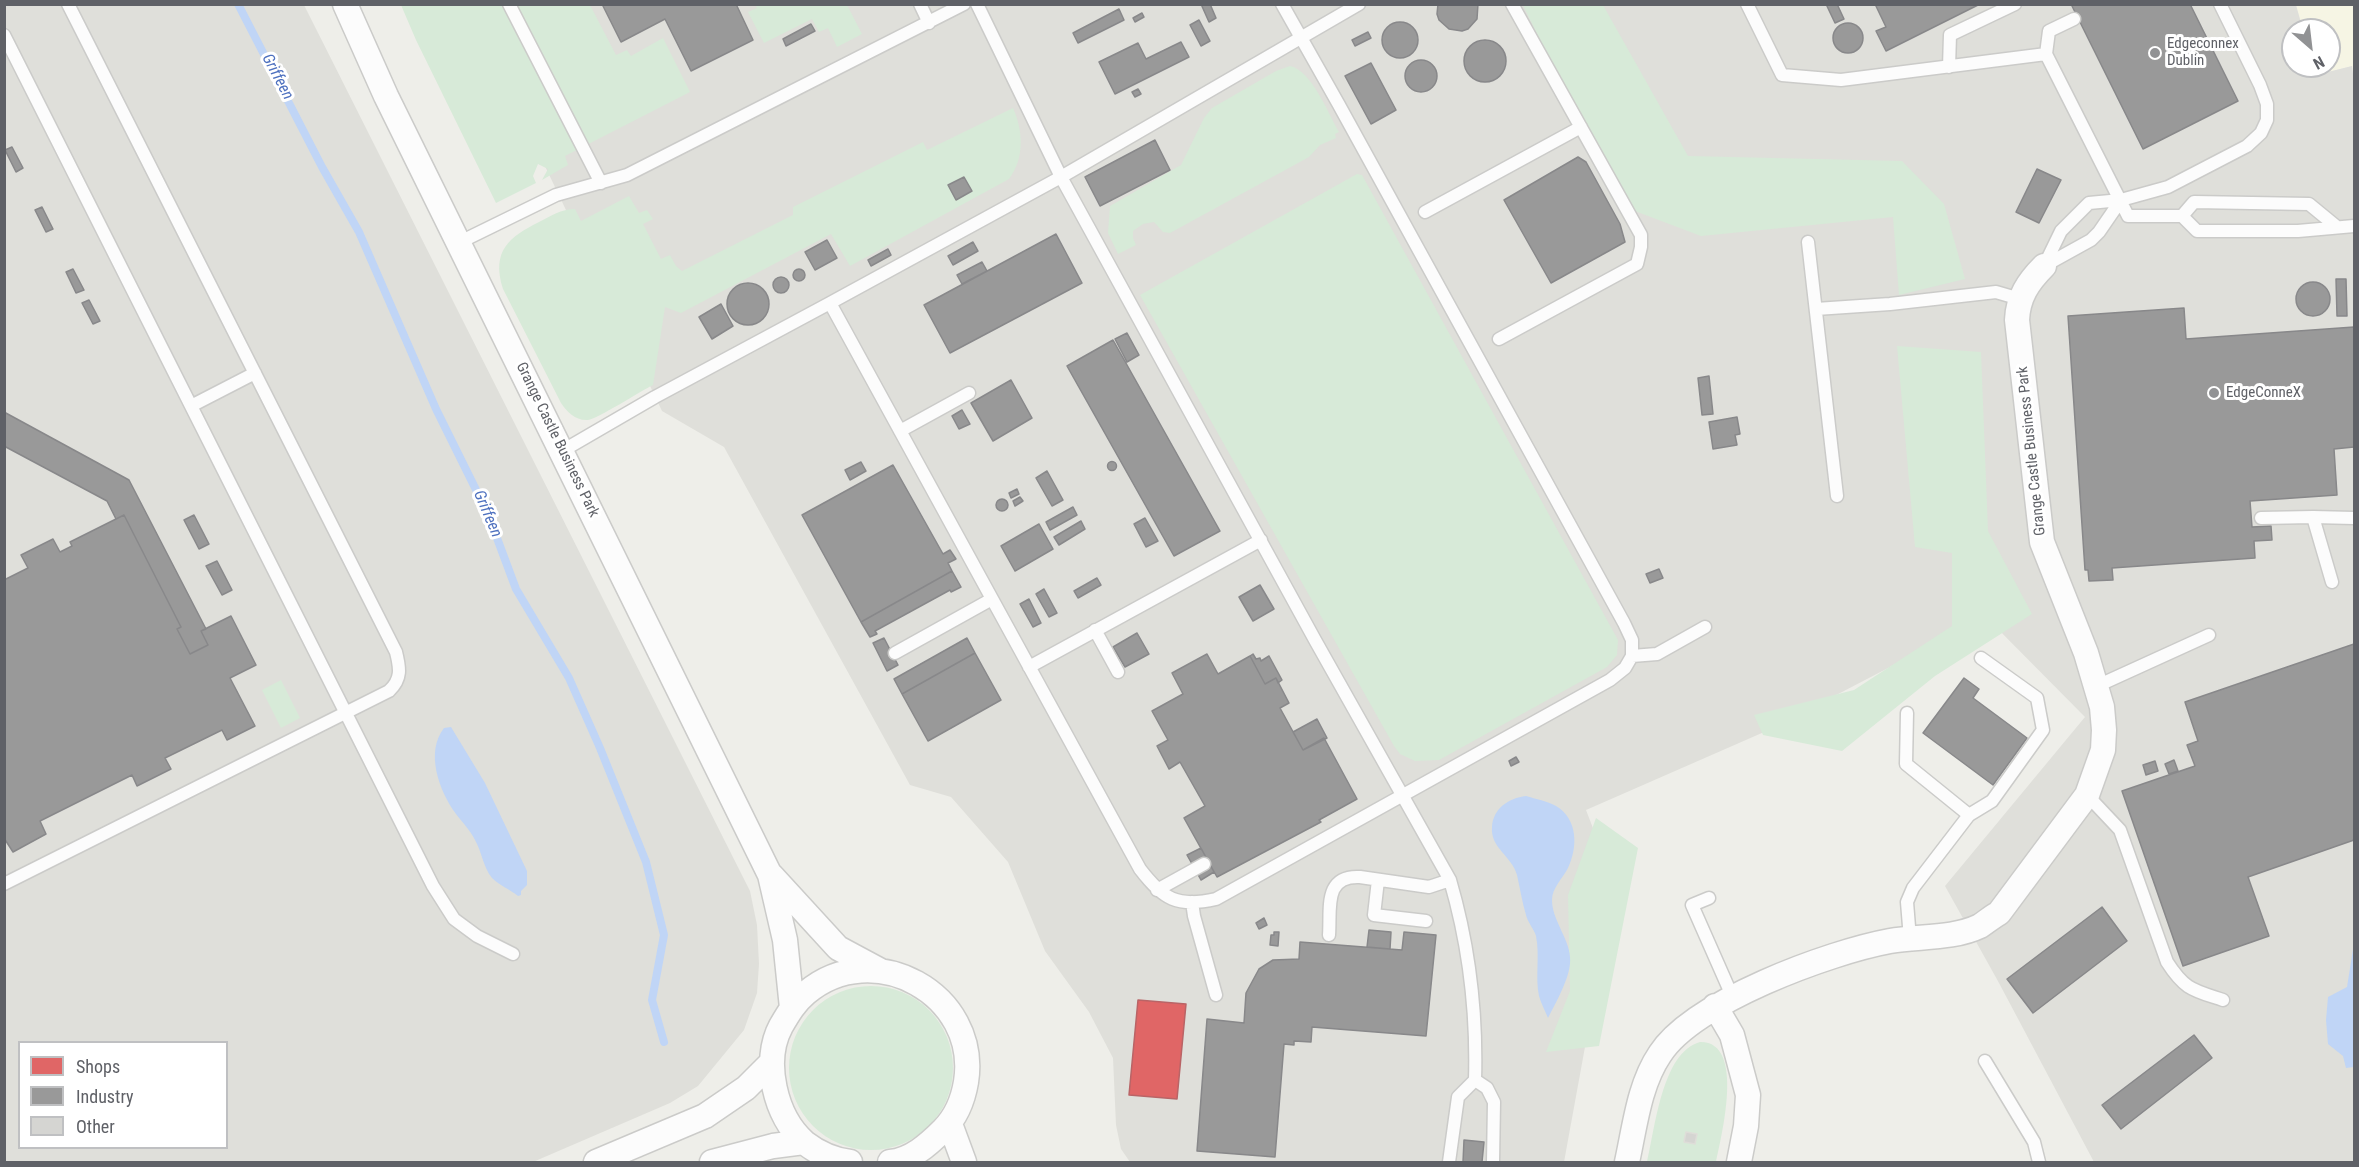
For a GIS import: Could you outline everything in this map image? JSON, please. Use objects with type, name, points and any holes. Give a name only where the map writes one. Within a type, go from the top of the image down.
[{"type":"street","name":"Grange Castle Business Park","points":[[345,4],[386,96],[770,875],[785,940],[792,1008]]},
{"type":"street","name":"Grange Castle Business Park","points":[[1627,1162],[1643,1091],[1658,1056],[1676,1033],[1724,1002],[1846,952],[1892,941],[1959,933],[1979,926],[1999,913],[2087,795],[2103,750],[2102,707],[2086,653],[2042,542],[2017,320],[2020,299],[2030,280],[2044,266]]},
{"type":"street","name":"Grange Castle Business Park","points":[[770,875],[838,948],[879,970]]},
{"type":"street","points":[[850,1162],[835,1160],[804,1142],[782,1113],[773,1088],[772,1062],[779,1030],[792,1008],[806,993],[822,982],[850,972],[879,970],[907,977],[932,992],[952,1014],[964,1040],[968,1069],[963,1098],[950,1124],[927,1147],[899,1161],[890,1162]]},
{"type":"street","points":[[1724,1002],[1748,1095],[1746,1126],[1739,1162]]},
{"type":"street","points":[[596,1162],[705,1116],[746,1088],[772,1062]]},
{"type":"street","points":[[950,1124],[964,1162]]},
{"type":"street","points":[[712,1162],[773,1146],[804,1142]]},
{"type":"lane","points":[[4,884],[389,691],[398,680],[400,666],[396,652],[68,4]]},
{"type":"lane","points":[[509,4],[601,183]]},
{"type":"lane","points":[[920,4],[929,23]]},
{"type":"lane","points":[[458,243],[556,195],[627,175],[964,4]]},
{"type":"lane","points":[[977,4],[1061,177],[1450,880],[1457,904],[1473,998],[1475,1080],[1458,1097],[1449,1162]]},
{"type":"lane","points":[[830,303],[1140,869],[1157,890],[1169,898],[1199,903],[1216,899],[1610,680],[1625,668],[1632,656],[1632,640],[1624,623],[1282,4]]},
{"type":"lane","points":[[562,451],[655,397],[1061,177],[1359,4]]},
{"type":"lane","points":[[1499,339],[1637,264],[1641,247],[1641,235],[1512,4]]},
{"type":"lane","points":[[1747,4],[1782,75],[1841,80],[2046,54]]},
{"type":"lane","points":[[1949,66],[1950,35],[2015,4]]},
{"type":"lane","points":[[2044,266],[2061,231],[2089,203],[2121,200],[2168,187],[2247,146],[2265,127],[2268,112],[2264,94],[2220,4]]},
{"type":"lane","points":[[2074,18],[2049,31],[2046,54],[2128,216],[2182,216],[2197,231],[2298,231],[2355,226]]},
{"type":"lane","points":[[4,35],[445,906],[454,919],[513,954]]},
{"type":"lane","points":[[1425,212],[1581,127]]},
{"type":"lane","points":[[2044,266],[2091,240],[2121,200]]},
{"type":"lane","points":[[2182,216],[2194,202],[2309,204],[2337,227]]},
{"type":"lane","points":[[1808,242],[1837,496]]},
{"type":"lane","points":[[1816,309],[1890,304],[1996,292],[2020,299]]},
{"type":"lane","points":[[191,406],[255,373]]},
{"type":"lane","points":[[900,431],[969,393]]},
{"type":"lane","points":[[2313,517],[2332,582]]},
{"type":"lane","points":[[2261,518],[2355,518]]},
{"type":"lane","points":[[1029,667],[1261,540]]},
{"type":"lane","points":[[895,652],[992,599]]},
{"type":"lane","points":[[1632,656],[1657,654],[1705,627]]},
{"type":"lane","points":[[1095,630],[1118,672]]},
{"type":"lane","points":[[2097,686],[2208,635]]},
{"type":"lane","points":[[1910,939],[1907,902],[1913,888],[1969,814],[1992,801],[2043,730],[2037,698],[1981,658]]},
{"type":"lane","points":[[1907,713],[1906,764],[1969,814]]},
{"type":"lane","points":[[2087,795],[2120,830],[2167,962],[2173,972],[2188,989],[2223,1000]]},
{"type":"lane","points":[[1157,890],[1204,864]]},
{"type":"lane","points":[[1329,935],[1332,891],[1335,884],[1351,876],[1430,887],[1450,880]]},
{"type":"lane","points":[[1378,880],[1374,915],[1426,921]]},
{"type":"lane","points":[[1709,898],[1692,905],[1724,1002]]},
{"type":"lane","points":[[1192,902],[1216,995]]},
{"type":"lane","points":[[1985,1061],[2034,1142],[2039,1162]]},
{"type":"lane","points":[[1475,1080],[1487,1088],[1494,1102],[1493,1162]]},
{"type":"shaded area","points":[[5,5],[304,5],[750,891],[757,925],[759,964],[757,993],[744,1030],[698,1086],[670,1103],[533,1162],[5,1162]]},
{"type":"shaded area","points":[[401,5],[590,5],[616,55],[627,50],[631,56],[663,38],[690,92],[565,156],[568,165],[542,180],[548,169],[538,164],[533,176],[536,183],[496,203]]},
{"type":"shaded area","points":[[468,5],[2296,5],[2300,18],[2281,18],[2281,78],[2341,78],[2341,69],[2352,66],[2354,81],[2354,1162],[2094,1162],[1945,886],[2085,717],[1986,617],[1771,729],[1586,810],[1606,862],[1587,1036],[1564,1162],[1130,1162],[1121,1149],[1116,1125],[1113,1058],[1089,1012],[1045,951],[1008,862],[951,797],[910,785],[724,447],[662,411]]},
{"type":"shaded area","points":[[755,5],[847,5],[862,34],[837,47],[828,28],[819,32],[812,19],[764,43],[748,12],[757,8]]},
{"type":"shaded area","points":[[1523,5],[1603,5],[1688,156],[1902,161],[1944,204],[1965,279],[1899,295],[1893,217],[1701,236],[1619,205]]},
{"type":"shaded area","points":[[2296,5],[2354,5],[2354,81],[2352,66],[2341,69],[2341,18],[2300,18]]},
{"type":"shaded area","points":[[1290,66],[1298,69],[1319,94],[1339,132],[1335,134],[1336,138],[1320,145],[1309,157],[1170,233],[1163,232],[1154,222],[1143,224],[1133,231],[1136,245],[1118,254],[1108,233],[1110,206],[1181,165],[1204,118],[1212,108],[1276,71]]},
{"type":"shaded area","points":[[1013,108],[1019,125],[1021,144],[1018,162],[1009,179],[850,266],[831,234],[681,313],[665,307],[653,385],[588,420],[569,413],[561,403],[503,289],[499,265],[505,247],[519,233],[561,212],[575,209],[581,221],[629,196],[639,213],[647,210],[653,219],[643,224],[661,259],[670,255],[682,271],[793,215],[793,207],[923,142],[927,150]]},
{"type":"shaded area","points":[[1357,174],[1362,175],[1618,640],[1617,655],[1607,667],[1439,760],[1415,761],[1400,754],[1394,746],[1140,295]]},
{"type":"shaded area","points":[[1897,346],[1981,352],[1988,531],[2032,614],[1935,676],[1842,751],[1763,735],[1754,715],[1854,690],[1952,626],[1952,553],[1915,547]]},
{"type":"shaded area","points":[[281,680],[300,718],[281,728],[262,690]]},
{"type":"shaded area","points":[[1596,818],[1638,848],[1599,1046],[1546,1052],[1570,991],[1568,895]]},
{"type":"shaded area","points":[[871,986],[902,993],[929,1010],[946,1037],[953,1068],[946,1099],[929,1126],[902,1143],[871,1150],[840,1143],[813,1126],[796,1099],[789,1068],[796,1037],[813,1010],[840,993]]},
{"type":"shaded area","points":[[1700,1042],[1714,1046],[1723,1057],[1727,1073],[1725,1113],[1716,1162],[1647,1162],[1657,1112],[1669,1076],[1677,1060],[1687,1049]]},
{"type":"water","points":[[451,727],[485,783],[527,871],[527,885],[521,891],[521,895],[518,896],[492,878],[473,836],[444,794],[436,771],[435,748],[444,728]]},
{"type":"water","points":[[1526,796],[1556,806],[1569,818],[1574,834],[1571,860],[1552,896],[1555,915],[1569,950],[1569,972],[1548,1018],[1538,989],[1536,936],[1527,918],[1514,868],[1494,841],[1492,834],[1493,821],[1498,810],[1513,799]]},
{"type":"water","points":[[2354,943],[2354,1067],[2346,1068],[2343,1056],[2328,1044],[2326,1020],[2328,997],[2347,987]]},
{"type":"building: Shops","points":[[1138,1000],[1186,1004],[1177,1099],[1129,1095]]},
{"type":"building: Industry","points":[[602,4],[736,4],[753,40],[691,71],[665,19],[621,42]]},
{"type":"building: Industry","points":[[1201,4],[1210,4],[1216,18],[1209,22]]},
{"type":"building: Industry","points":[[1438,4],[1478,4],[1477,19],[1468,29],[1462,31],[1449,29],[1439,20]]},
{"type":"building: Industry","points":[[1826,4],[1837,4],[1844,19],[1835,23]]},
{"type":"building: Industry","points":[[1875,4],[1980,4],[1886,51],[1876,31],[1886,27]]},
{"type":"building: Industry","name":"Edgeconnex Dublin","points":[[2071,4],[2190,4],[2238,101],[2143,149]]},
{"type":"building: Industry","points":[[1119,9],[1124,20],[1078,43],[1073,33]]},
{"type":"building: Industry","points":[[1142,13],[1144,17],[1135,22],[1133,18]]},
{"type":"building: Industry","points":[[1199,20],[1210,41],[1201,46],[1190,25]]},
{"type":"building: Industry","points":[[1400,22],[1413,27],[1418,40],[1413,53],[1400,58],[1387,53],[1382,40],[1387,27]]},
{"type":"building: Industry","points":[[1848,23],[1859,27],[1863,38],[1859,49],[1848,53],[1837,49],[1833,38],[1837,27]]},
{"type":"building: Industry","points":[[811,24],[815,31],[786,46],[783,39]]},
{"type":"building: Industry","points":[[1368,32],[1371,38],[1355,46],[1352,40]]},
{"type":"building: Industry","points":[[1485,40],[1500,46],[1506,61],[1500,76],[1485,82],[1470,76],[1464,61],[1470,46]]},
{"type":"building: Industry","points":[[1181,42],[1189,57],[1115,94],[1099,62],[1138,43],[1146,59]]},
{"type":"building: Industry","points":[[1421,60],[1432,65],[1437,76],[1432,87],[1421,92],[1410,87],[1405,76],[1410,65]]},
{"type":"building: Industry","points":[[1371,63],[1396,110],[1371,124],[1345,76]]},
{"type":"building: Industry","points":[[1138,89],[1141,94],[1135,97],[1132,92]]},
{"type":"building: Industry","points":[[1155,140],[1170,170],[1100,206],[1085,177]]},
{"type":"building: Industry","points":[[12,147],[23,168],[16,172],[5,150]]},
{"type":"building: Industry","points":[[1578,157],[1586,162],[1620,224],[1625,242],[1551,283],[1504,200]]},
{"type":"building: Industry","points":[[2037,169],[2061,180],[2039,223],[2016,212]]},
{"type":"building: Industry","points":[[964,177],[972,191],[956,200],[948,185]]},
{"type":"building: Industry","points":[[42,207],[53,229],[46,232],[35,210]]},
{"type":"building: Industry","points":[[1056,234],[1082,283],[950,353],[924,305]]},
{"type":"building: Industry","points":[[827,240],[837,258],[815,270],[805,252]]},
{"type":"building: Industry","points":[[973,242],[978,251],[953,265],[948,256]]},
{"type":"building: Industry","points":[[888,249],[891,255],[871,266],[868,260]]},
{"type":"building: Industry","points":[[982,262],[987,271],[962,284],[957,275]]},
{"type":"building: Industry","points":[[73,269],[84,290],[76,293],[66,272]]},
{"type":"building: Industry","points":[[801,269],[805,275],[801,281],[797,281],[793,273]]},
{"type":"building: Industry","points":[[781,277],[787,279],[789,285],[787,291],[781,293],[775,291],[773,285],[775,279]]},
{"type":"building: Industry","points":[[2336,279],[2346,279],[2347,316],[2337,316]]},
{"type":"building: Industry","points":[[2313,282],[2325,287],[2330,299],[2325,311],[2313,316],[2301,311],[2296,299],[2301,287]]},
{"type":"building: Industry","points":[[748,283],[763,289],[769,304],[763,319],[748,325],[733,319],[727,304],[733,289]]},
{"type":"building: Industry","points":[[89,300],[100,321],[93,324],[82,303]]},
{"type":"building: Industry","points":[[721,304],[733,326],[712,339],[699,317]]},
{"type":"building: Industry","name":"EdgeConneX","points":[[2184,308],[2186,339],[2354,327],[2354,447],[2334,449],[2337,495],[2250,501],[2252,527],[2271,526],[2272,540],[2254,541],[2255,558],[2112,568],[2113,580],[2089,581],[2088,570],[2085,570],[2068,316]]},
{"type":"building: Industry","points":[[1127,333],[1139,355],[1127,362],[1115,339]]},
{"type":"building: Industry","points":[[1113,340],[1220,531],[1174,556],[1067,366]]},
{"type":"building: Industry","points":[[1709,376],[1713,414],[1702,415],[1698,378]]},
{"type":"building: Industry","points":[[1011,380],[1032,418],[993,441],[971,403]]},
{"type":"building: Industry","points":[[962,410],[970,424],[959,429],[952,416]]},
{"type":"building: Industry","points":[[4,412],[129,480],[206,629],[201,631],[208,645],[190,654],[177,629],[181,627],[124,515],[116,519],[107,501],[4,446]]},
{"type":"building: Industry","points":[[1737,417],[1740,434],[1735,435],[1737,445],[1713,449],[1709,422]]},
{"type":"building: Industry","points":[[861,462],[866,471],[850,480],[845,470]]},
{"type":"building: Industry","points":[[1112,462],[1116,466],[1112,470],[1108,466]]},
{"type":"building: Industry","points":[[893,465],[943,554],[950,550],[956,559],[948,563],[952,571],[861,622],[802,515]]},
{"type":"building: Industry","points":[[1047,471],[1063,500],[1052,506],[1036,478]]},
{"type":"building: Industry","points":[[1017,489],[1019,494],[1011,498],[1009,493]]},
{"type":"building: Industry","points":[[1020,497],[1023,501],[1015,506],[1013,501]]},
{"type":"building: Industry","points":[[1004,499],[1008,505],[1004,511],[1000,511],[996,503]]},
{"type":"building: Industry","points":[[1073,507],[1077,515],[1050,530],[1046,522]]},
{"type":"building: Industry","points":[[124,515],[181,627],[177,629],[190,654],[208,645],[201,631],[231,616],[256,665],[230,678],[255,726],[227,740],[222,730],[165,758],[171,769],[137,786],[132,775],[40,821],[46,834],[13,852],[4,838],[4,580],[28,568],[21,555],[53,539],[60,552],[72,546],[70,542]]},
{"type":"building: Industry","points":[[194,515],[209,544],[199,549],[184,520]]},
{"type":"building: Industry","points":[[1145,518],[1158,541],[1146,547],[1134,524]]},
{"type":"building: Industry","points":[[1081,521],[1085,529],[1059,545],[1054,537]]},
{"type":"building: Industry","points":[[1039,524],[1053,549],[1015,571],[1001,546]]},
{"type":"building: Industry","points":[[217,561],[232,590],[222,595],[206,566]]},
{"type":"building: Industry","points":[[1659,569],[1663,578],[1650,583],[1646,574]]},
{"type":"building: Industry","points":[[952,571],[961,587],[951,592],[950,590],[875,631],[877,634],[870,637],[861,622]]},
{"type":"building: Industry","points":[[1097,578],[1101,585],[1078,598],[1074,591]]},
{"type":"building: Industry","points":[[1260,585],[1274,609],[1253,621],[1239,597]]},
{"type":"building: Industry","points":[[1044,589],[1057,613],[1049,617],[1036,594]]},
{"type":"building: Industry","points":[[1029,599],[1041,623],[1033,627],[1020,604]]},
{"type":"building: Industry","points":[[1137,633],[1149,654],[1125,667],[1113,647]]},
{"type":"building: Industry","points":[[884,638],[898,665],[887,671],[873,643]]},
{"type":"building: Industry","points":[[967,638],[975,653],[902,694],[894,679]]},
{"type":"building: Industry","points":[[2354,644],[2354,840],[2248,877],[2269,936],[2183,966],[2122,791],[2195,766],[2187,745],[2198,741],[2185,702]]},
{"type":"building: Industry","points":[[975,653],[1001,700],[928,741],[902,694]]},
{"type":"building: Industry","points":[[1207,654],[1218,674],[1250,656],[1265,684],[1276,678],[1289,703],[1280,708],[1303,750],[1324,738],[1357,799],[1319,820],[1321,822],[1217,877],[1184,818],[1205,806],[1180,762],[1169,769],[1157,746],[1168,740],[1152,711],[1183,694],[1172,673]]},
{"type":"building: Industry","points":[[1253,654],[1261,661],[1269,656],[1282,680],[1278,683],[1276,678],[1265,684],[1250,656]]},
{"type":"building: Industry","points":[[1964,678],[1979,689],[1973,698],[2027,738],[1993,785],[1923,733]]},
{"type":"building: Industry","points":[[1317,719],[1327,738],[1303,750],[1293,732]]},
{"type":"building: Industry","points":[[1516,757],[1519,762],[1511,766],[1509,761]]},
{"type":"building: Industry","points":[[2174,760],[2178,771],[2169,774],[2165,764]]},
{"type":"building: Industry","points":[[2155,761],[2158,771],[2146,775],[2143,765]]},
{"type":"building: Industry","points":[[1201,848],[1214,872],[1201,880],[1187,855]]},
{"type":"building: Industry","points":[[2102,907],[2127,941],[2033,1013],[2007,979]]},
{"type":"building: Industry","points":[[1264,918],[1267,925],[1259,929],[1256,923]]},
{"type":"building: Industry","points":[[1369,930],[1391,932],[1390,949],[1367,947]]},
{"type":"building: Industry","points":[[1274,932],[1279,932],[1278,946],[1270,945],[1271,935],[1274,935]]},
{"type":"building: Industry","points":[[1404,932],[1436,935],[1426,1036],[1312,1027],[1311,1042],[1294,1041],[1294,1045],[1284,1044],[1275,1157],[1197,1151],[1207,1019],[1244,1023],[1246,993],[1259,969],[1273,960],[1299,959],[1300,942],[1402,950]]},
{"type":"building: Industry","points":[[2194,1035],[2212,1058],[2121,1129],[2102,1105]]},
{"type":"building: Industry","points":[[1464,1140],[1484,1142],[1482,1162],[1463,1162]]},
{"type":"building: Other","points":[[1686,1132],[1697,1134],[1695,1144],[1684,1142]]},
{"type":"waterway","name":"Griffeen","points":[[238,4],[322,167],[359,232],[436,409],[488,514],[516,589],[569,678],[600,748],[646,862],[664,935],[652,1000],[664,1042]]},
{"type":"place","name":"Edgeconnex Dublin","points":[[2155,53]]},
{"type":"place","name":"EdgeConneX","points":[[2214,393]]}]
